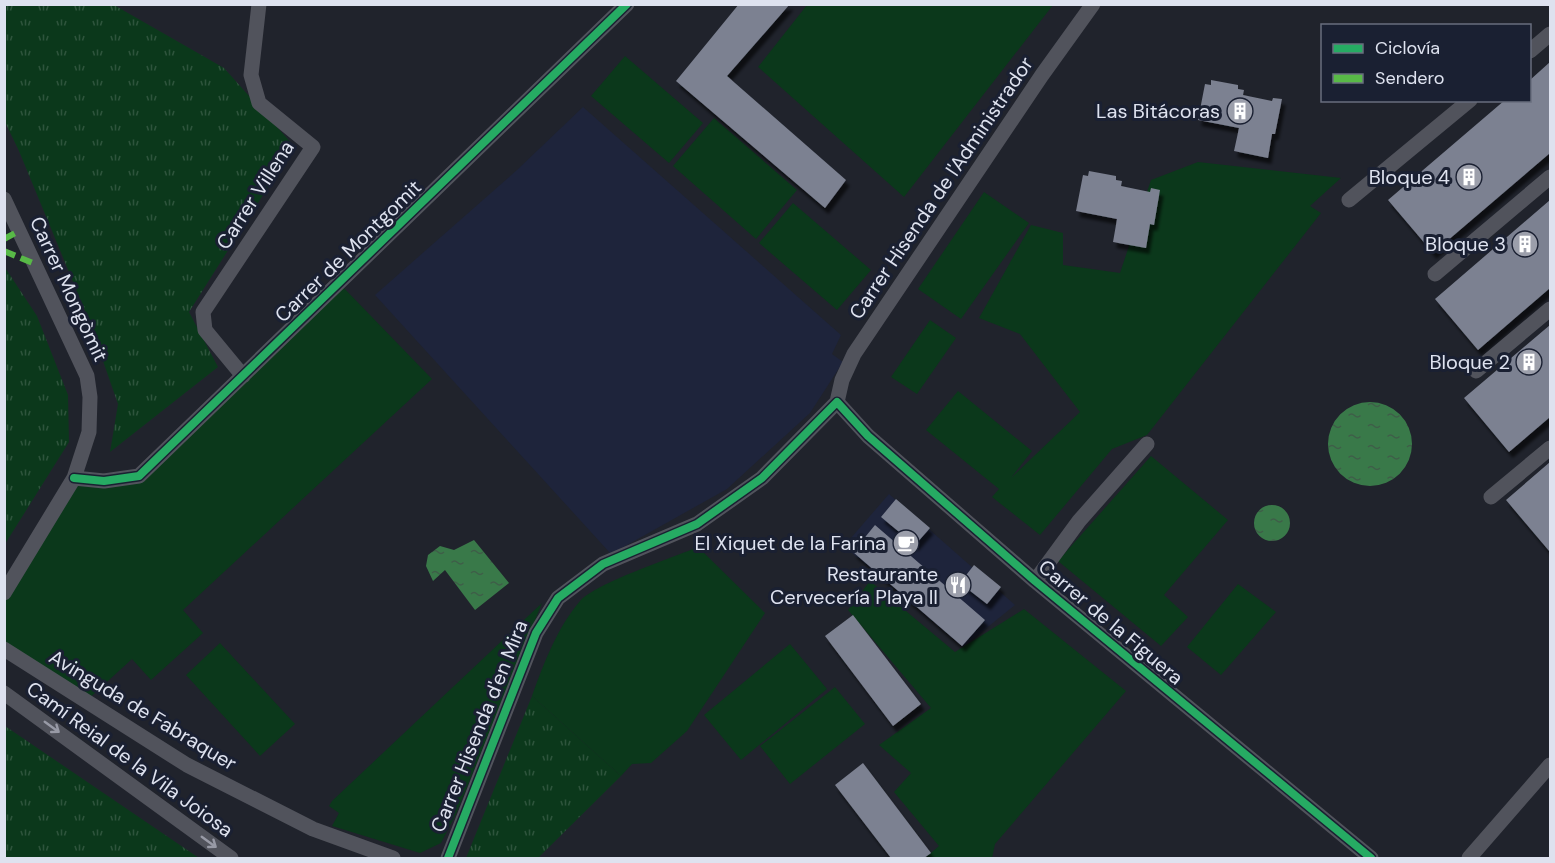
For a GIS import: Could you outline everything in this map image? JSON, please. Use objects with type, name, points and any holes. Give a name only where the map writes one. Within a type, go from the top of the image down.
[{"type":"street","name":"Carrer Villena","points":[[243,376],[204,330],[204,312],[313,147],[259,103],[251,75],[259,4]]},
{"type":"street","name":"Carrer de Montgomit","points":[[74,478],[104,481],[138,476],[627,4]]},
{"type":"street","name":"Carrer Hisenda de l'Administrador","points":[[837,402],[842,380],[854,354],[1042,75],[1093,4]]},
{"type":"street","points":[[1531,50],[1551,34]]},
{"type":"street","points":[[1349,200],[1468,102]]},
{"type":"street","points":[[1435,274],[1551,177]]},
{"type":"street","name":"Carrer Mongòmit","points":[[4,199],[87,376],[90,397],[89,432],[74,478],[4,593]]},
{"type":"street","points":[[1476,371],[1551,309]]},
{"type":"street","name":"Carrer de la Figuera","points":[[837,402],[868,436],[1035,581],[1371,858]]},
{"type":"street","name":"Carrer Hisenda d'en Mira","points":[[448,858],[536,633],[558,598],[603,564],[697,524],[762,478],[837,402]]},
{"type":"street","points":[[1035,581],[1079,521],[1147,444]]},
{"type":"street","points":[[1491,497],[1551,448]]},
{"type":"street","name":"Avinguda de Fabraquer","points":[[4,649],[187,765],[313,829],[393,858]]},
{"type":"street","name":"Camí Reial de la Vila Joiosa","points":[[4,693],[231,858]]},
{"type":"street","points":[[1469,858],[1551,765]]},
{"type":"shaded area","points":[[583,107],[841,335],[832,354],[843,362],[810,413],[727,489],[611,554],[375,295],[517,170]]},
{"type":"shaded area","points":[[889,494],[1015,605],[963,647],[844,546]]},
{"type":"green space","points":[[5,5],[114,5],[224,68],[294,146],[189,312],[218,367],[110,452],[118,404],[88,318],[5,122]]},
{"type":"green space","points":[[807,5],[1053,5],[904,197],[758,67]]},
{"type":"green space","points":[[625,56],[703,123],[669,163],[591,96]]},
{"type":"green space","points":[[714,118],[797,190],[756,239],[673,166]]},
{"type":"green space","points":[[1198,162],[1341,178],[1310,206],[1321,213],[1147,435],[1112,449],[1040,535],[992,497],[999,489],[926,430],[958,391],[1032,451],[1011,478],[1080,412],[1020,334],[979,318],[1031,225],[1063,233],[1063,265],[1120,273],[1151,180]]},
{"type":"green space","points":[[984,192],[1029,223],[961,319],[918,289]]},
{"type":"green space","points":[[793,203],[871,270],[837,310],[759,243]]},
{"type":"green space","points":[[4,266],[37,316],[68,395],[69,442],[5,544]]},
{"type":"green space","points":[[339,283],[432,379],[183,610],[203,633],[151,680],[132,659],[86,701],[5,649],[4,593],[74,478],[139,476]]},
{"type":"green space","points":[[930,320],[956,338],[917,394],[891,377]]},
{"type":"green space","points":[[1151,456],[1228,520],[1164,595],[1188,617],[1161,646],[1058,561]]},
{"type":"green space","points":[[698,547],[765,613],[687,731],[651,763],[632,764],[621,776],[532,696],[558,634],[580,601],[589,594],[635,571]]},
{"type":"green space","points":[[870,581],[955,652],[1024,609],[1126,691],[995,844],[992,858],[925,858],[939,846],[894,792],[911,773],[879,745],[931,708],[848,610]]},
{"type":"green space","points":[[1238,584],[1276,612],[1221,675],[1187,647]]},
{"type":"green space","points":[[542,603],[456,814],[441,843],[420,853],[332,826],[339,813],[329,806],[332,801]]},
{"type":"green space","points":[[220,643],[295,724],[260,756],[186,675]]},
{"type":"green space","points":[[790,644],[827,689],[741,760],[704,715]]},
{"type":"green space","points":[[835,687],[865,724],[790,784],[760,746]]},
{"type":"green space","points":[[532,696],[621,776],[538,858],[466,858]]},
{"type":"green space","points":[[5,726],[199,858],[5,858]]},
{"type":"water","points":[[1370,402],[1393,409],[1405,421],[1412,444],[1405,467],[1393,479],[1370,486],[1347,479],[1335,467],[1328,444],[1335,421],[1347,409]]},
{"type":"water","points":[[1272,505],[1284,511],[1290,523],[1284,535],[1272,541],[1260,535],[1254,523],[1260,511]]},
{"type":"water","points":[[474,540],[509,583],[475,610],[445,570],[433,581],[426,566],[428,555],[440,546],[454,550]]},
{"type":"building","points":[[739,4],[790,4],[727,76],[846,180],[825,208],[676,81]]},
{"type":"building","name":"Bloque 4","points":[[1550,62],[1550,153],[1433,253],[1388,200],[1503,102],[1531,102],[1531,79]]},
{"type":"building","name":"Las Bitácoras","points":[[1211,80],[1238,85],[1238,89],[1244,90],[1243,95],[1272,101],[1273,98],[1282,99],[1268,158],[1234,151],[1239,128],[1198,120],[1205,84],[1211,85]]},
{"type":"building","name":"Las Bitácoras","points":[[1089,171],[1116,176],[1116,180],[1122,181],[1121,186],[1150,192],[1151,188],[1160,190],[1154,225],[1150,224],[1146,248],[1113,242],[1117,219],[1076,211],[1083,175],[1088,176]]},
{"type":"building","name":"Bloque 3","points":[[1550,200],[1550,288],[1478,350],[1435,299]]},
{"type":"building","name":"Bloque 2","points":[[1550,325],[1550,417],[1509,452],[1464,398]]},
{"type":"building","points":[[1550,462],[1550,552],[1506,500]]},
{"type":"building","points":[[896,499],[930,528],[915,545],[881,517]]},
{"type":"building","points":[[875,525],[985,620],[962,646],[853,552]]},
{"type":"building","points":[[974,565],[1001,587],[987,604],[960,583]]},
{"type":"building","points":[[853,615],[921,704],[893,726],[825,636]]},
{"type":"building","points":[[863,763],[931,853],[924,858],[891,858],[835,785]]},
{"type":"marked path","points":[[4,239],[19,231]]},
{"type":"marked path","points":[[4,251],[35,264]]},
{"type":"cycle path","points":[[74,478],[104,481],[139,476],[627,4]]},
{"type":"cycle path","points":[[448,858],[536,633],[558,598],[603,564],[697,524],[762,478],[837,402],[868,436],[1035,581],[1371,858]]},
{"type":"place","name":"Las Bitácoras","points":[[1240,111]]},
{"type":"place","name":"Bloque 4","points":[[1469,177]]},
{"type":"place","name":"Bloque 3","points":[[1525,244]]},
{"type":"place","name":"Bloque 2","points":[[1529,362]]},
{"type":"place","name":"El Xiquet de la Farina","points":[[906,543]]},
{"type":"place","name":"Restaurante Cervecería Playa II","points":[[958,585]]}]
